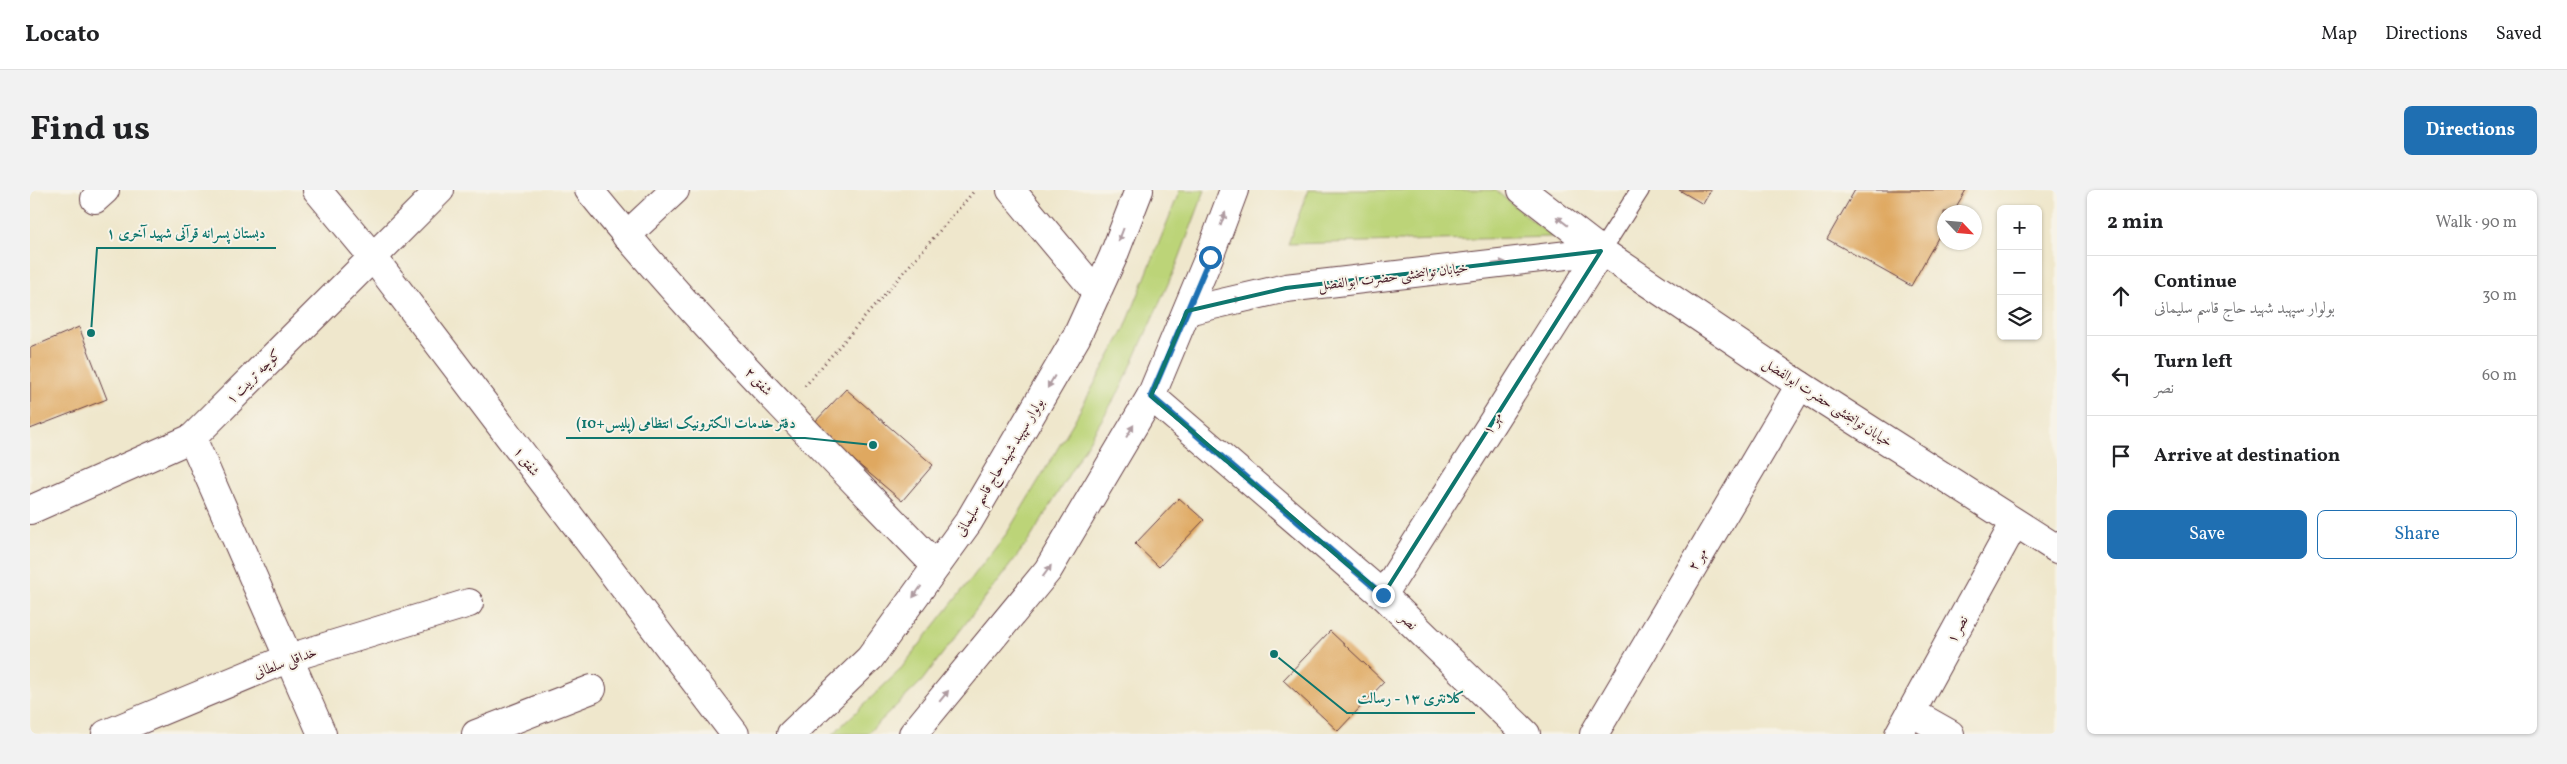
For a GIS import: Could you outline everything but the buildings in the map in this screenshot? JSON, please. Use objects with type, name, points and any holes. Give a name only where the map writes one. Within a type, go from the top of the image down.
[{"type":"street","name":"شفق ۱","points":[[317,190],[372,256],[735,734]]},
{"type":"street","name":"کوچه تربیت ۱","points":[[30,510],[192,438],[440,190]]},
{"type":"street","name":"شفق ۲","points":[[589,190],[626,236],[785,409],[936,566]]},
{"type":"street","points":[[626,236],[675,190]]},
{"type":"street","points":[[1011,190],[1096,293]]},
{"type":"street","name":"بولوار سپهبد شهید حاج قاسم سلیمانی","points":[[791,734],[870,658],[969,521],[1076,338],[1139,190]]},
{"type":"street","points":[[913,734],[1048,570],[1151,396],[1187,311],[1234,190]]},
{"type":"street","name":"خیابان توانبخشی حضرت ابوالفضل","points":[[1522,190],[1601,251],[1800,385],[2014,524],[2057,549]]},
{"type":"street","name":"خیابان توانبخشی حضرت ابوالفضل","points":[[1187,311],[1286,288],[1601,251]]},
{"type":"street","name":"مهر ۱","points":[[1383,595],[1601,251]]},
{"type":"street","name":"مهر ۲","points":[[1594,734],[1800,385]]},
{"type":"street","name":"نصر","points":[[1151,396],[1383,595],[1526,734]]},
{"type":"street","points":[[192,438],[322,734]]},
{"type":"street","name":"نصر ۱","points":[[1905,723],[2014,524]]},
{"type":"street","name":"خداقلی سلطانی","points":[[106,734],[289,658],[469,603]]},
{"type":"street","points":[[476,734],[592,689]]},
{"type":"street","points":[[1905,723],[1950,734]]},
{"type":"lane","points":[[1601,251],[1640,190]]},
{"type":"path","points":[[785,409],[975,190]]},
{"type":"highlighted area","points":[[1601,251],[1383,595],[1151,396],[1187,311],[1286,288]]},
{"type":"green space","points":[[1180,190],[1205,190],[1177,264],[1122,386],[1030,539],[921,682],[867,734],[833,734],[899,671],[1007,533],[1073,423],[1125,328]]},
{"type":"green space","points":[[1308,190],[1495,190],[1552,237],[1288,244]]},
{"type":"place","name":"دبستان پسرانه قرآنی شهید آخری ۱","points":[[91,333]]},
{"type":"place","name":"دفتر خدمات الکترونیک انتظامی (پلیس+10)","points":[[873,445]]},
{"type":"place","name":"کلانتری ۱۳ - رسالت","points":[[1274,654]]},
{"type":"route","points":[[1210,257],[1151,396],[1383,595]]}]
